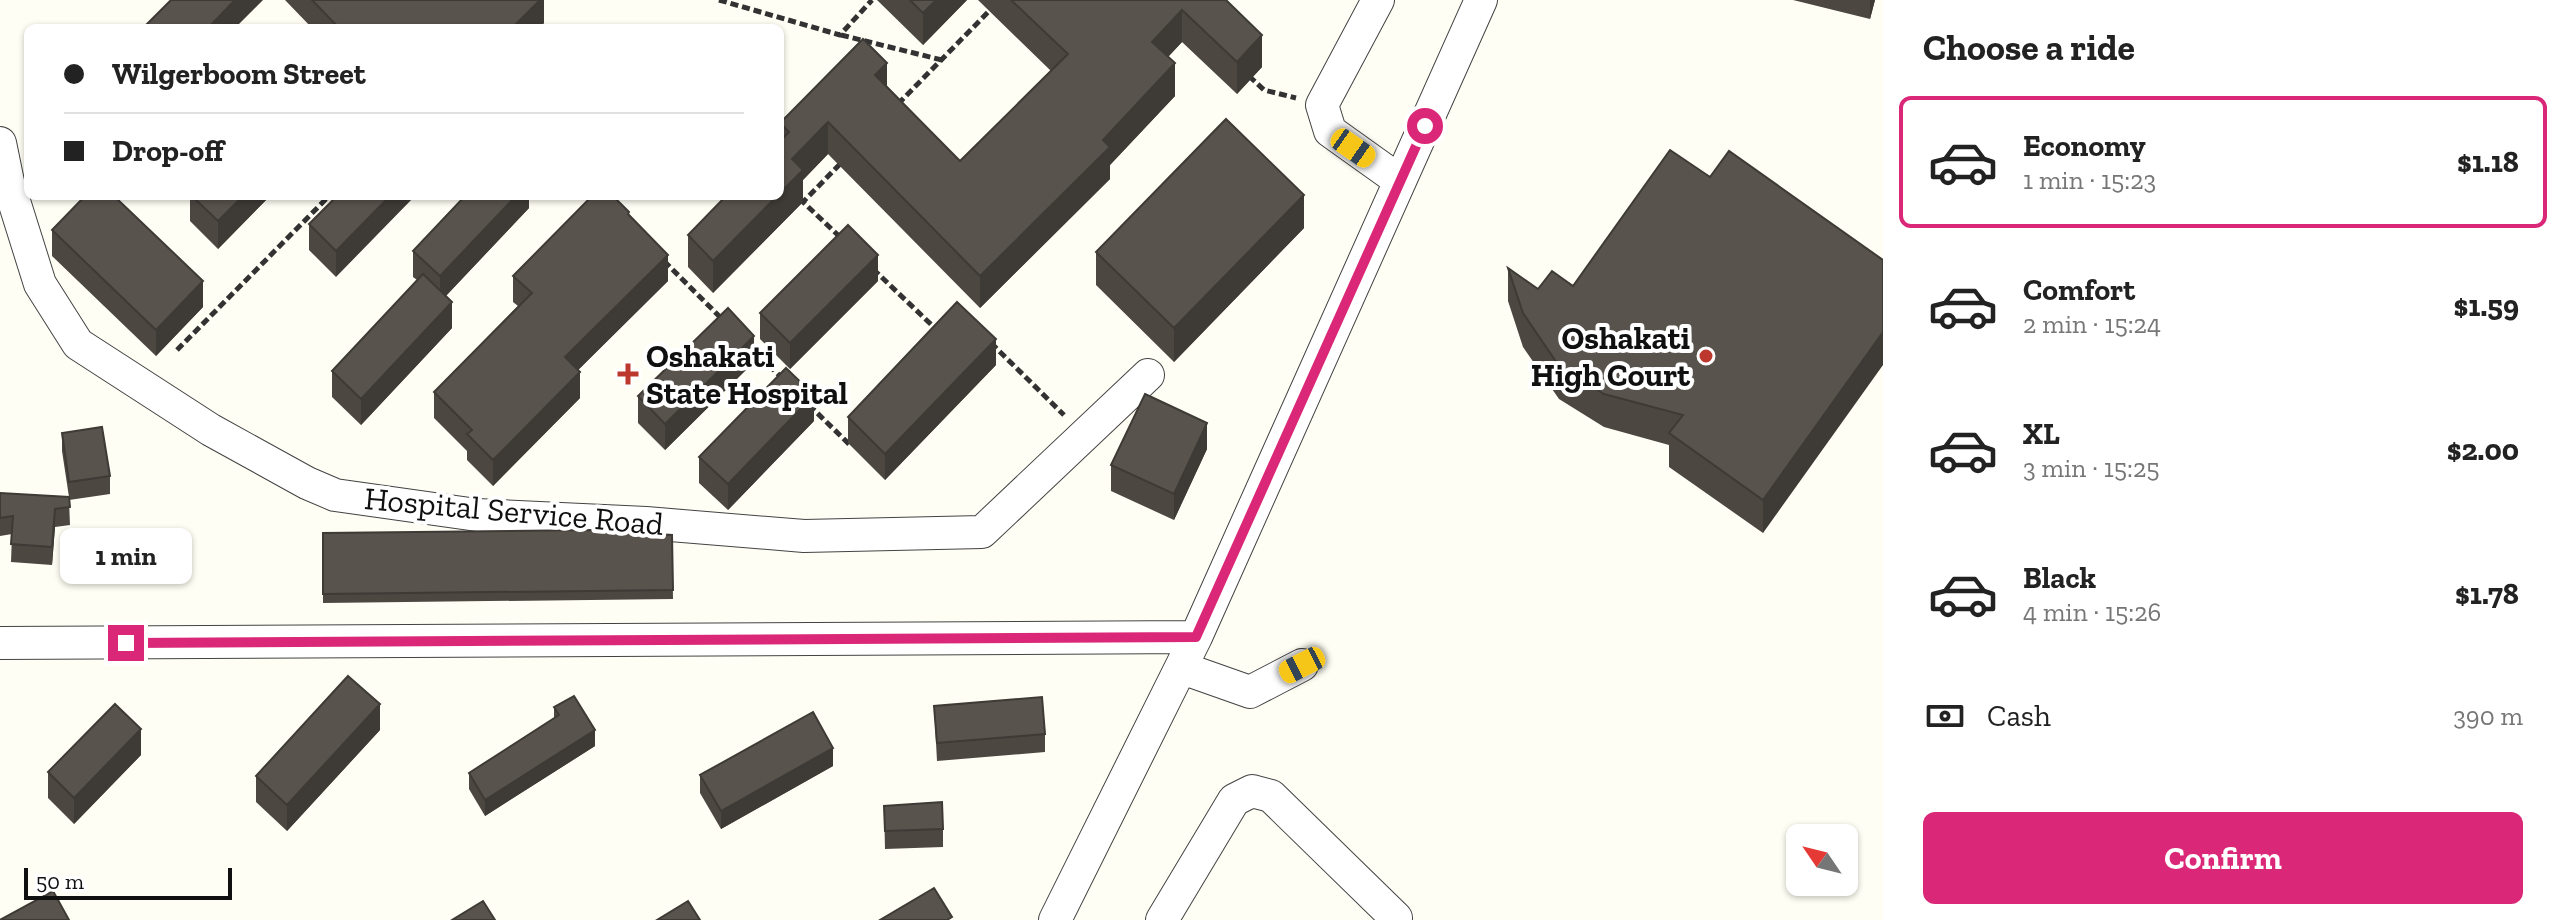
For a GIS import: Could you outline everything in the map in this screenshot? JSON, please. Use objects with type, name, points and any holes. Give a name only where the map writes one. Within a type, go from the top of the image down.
[{"type":"street","points":[[1378,0],[1322,105],[1330,131],[1400,181]]},
{"type":"street","points":[[1055,920],[1182,668],[1481,0]]},
{"type":"street","name":"Hospital Service Road","points":[[0,143],[8,182],[40,284],[78,344],[211,430],[335,495],[477,515],[646,523],[804,536],[982,532],[1148,375]]},
{"type":"street","points":[[0,643],[1196,637]]},
{"type":"street","points":[[1182,668],[1250,692],[1302,665]]},
{"type":"street","points":[[1162,920],[1234,800],[1252,791],[1271,796],[1396,918]]},
{"type":"path","points":[[719,0],[942,60]]},
{"type":"path","points":[[840,35],[872,0]]},
{"type":"path","points":[[888,115],[1000,0]]},
{"type":"path","points":[[1243,70],[1264,90],[1322,105]]},
{"type":"path","points":[[846,158],[803,202],[846,243]]},
{"type":"path","points":[[177,350],[325,200]]},
{"type":"path","points":[[658,255],[723,319]]},
{"type":"path","points":[[867,263],[943,335]]},
{"type":"path","points":[[984,336],[1068,419]]},
{"type":"path","points":[[745,341],[788,384]]},
{"type":"path","points":[[799,395],[853,449]]},
{"type":"building","points":[[171,0],[235,0],[212,24],[147,24]]},
{"type":"building","points":[[312,0],[540,0],[516,24],[335,24]]},
{"type":"building","points":[[910,0],[936,0],[923,13]]},
{"type":"building","points":[[1011,0],[1226,0],[1262,35],[1237,62],[1182,10],[1152,42],[1175,63],[1103,140],[1110,147],[980,276],[828,122],[792,159],[803,170],[784,189],[784,137],[789,132],[784,127],[784,119],[863,39],[887,63],[875,75],[960,161],[1068,54]]},
{"type":"building","points":[[1226,119],[1304,195],[1174,328],[1096,252]]},
{"type":"building","name":"Oshakati High Court","points":[[1670,150],[1710,177],[1729,151],[1883,260],[1883,332],[1763,500],[1669,433],[1683,415],[1604,394],[1559,366],[1523,313],[1508,268],[1538,289],[1552,271],[1573,286]]},
{"type":"building","points":[[81,200],[118,200],[203,281],[156,330],[52,230]]},
{"type":"building","points":[[196,200],[239,200],[218,221]]},
{"type":"building","points":[[333,200],[386,200],[336,251],[309,224]]},
{"type":"building","points":[[461,200],[512,200],[440,276],[413,251]]},
{"type":"building","points":[[588,200],[617,200],[668,255],[565,357],[580,372],[493,460],[467,434],[472,430],[434,392],[532,293],[513,276]]},
{"type":"building","points":[[722,200],[773,200],[713,261],[688,235]]},
{"type":"building","points":[[848,225],[878,255],[790,343],[760,313]]},
{"type":"building","points":[[423,274],[452,302],[361,399],[332,371]]},
{"type":"building","points":[[957,302],[996,339],[885,454],[848,417]]},
{"type":"building","points":[[728,308],[754,336],[665,424],[638,396]]},
{"type":"building","points":[[786,368],[814,395],[728,484],[699,457]]},
{"type":"building","points":[[1145,394],[1207,423],[1174,494],[1111,465]]},
{"type":"building","points":[[102,427],[110,476],[69,482],[62,433]]},
{"type":"building","points":[[0,493],[69,497],[70,507],[55,509],[52,547],[11,544],[13,516],[0,518]]},
{"type":"building","points":[[594,530],[672,535],[673,590],[323,594],[323,533]]},
{"type":"building","points":[[348,676],[380,704],[287,805],[256,776]]},
{"type":"building","points":[[574,696],[595,730],[485,800],[469,773],[559,715],[554,707]]},
{"type":"building","points":[[1042,697],[1045,734],[937,743],[934,706]]},
{"type":"building","points":[[115,704],[141,729],[74,798],[48,772]]},
{"type":"building","points":[[813,712],[833,748],[721,811],[700,775]]},
{"type":"building","points":[[942,802],[943,829],[885,831],[884,806]]},
{"type":"building","points":[[934,888],[952,917],[947,920],[880,920]]},
{"type":"building","points":[[53,891],[69,920],[0,920]]},
{"type":"building","points":[[483,901],[495,920],[452,920]]},
{"type":"building","points":[[688,901],[700,920],[657,920]]},
{"type":"place","name":"Oshakati High Court","points":[[1706,356]]},
{"type":"place","name":"Oshakati State Hospital","points":[[628,374]]},
{"type":"route","points":[[126,643],[1196,637],[1425,126]]}]
